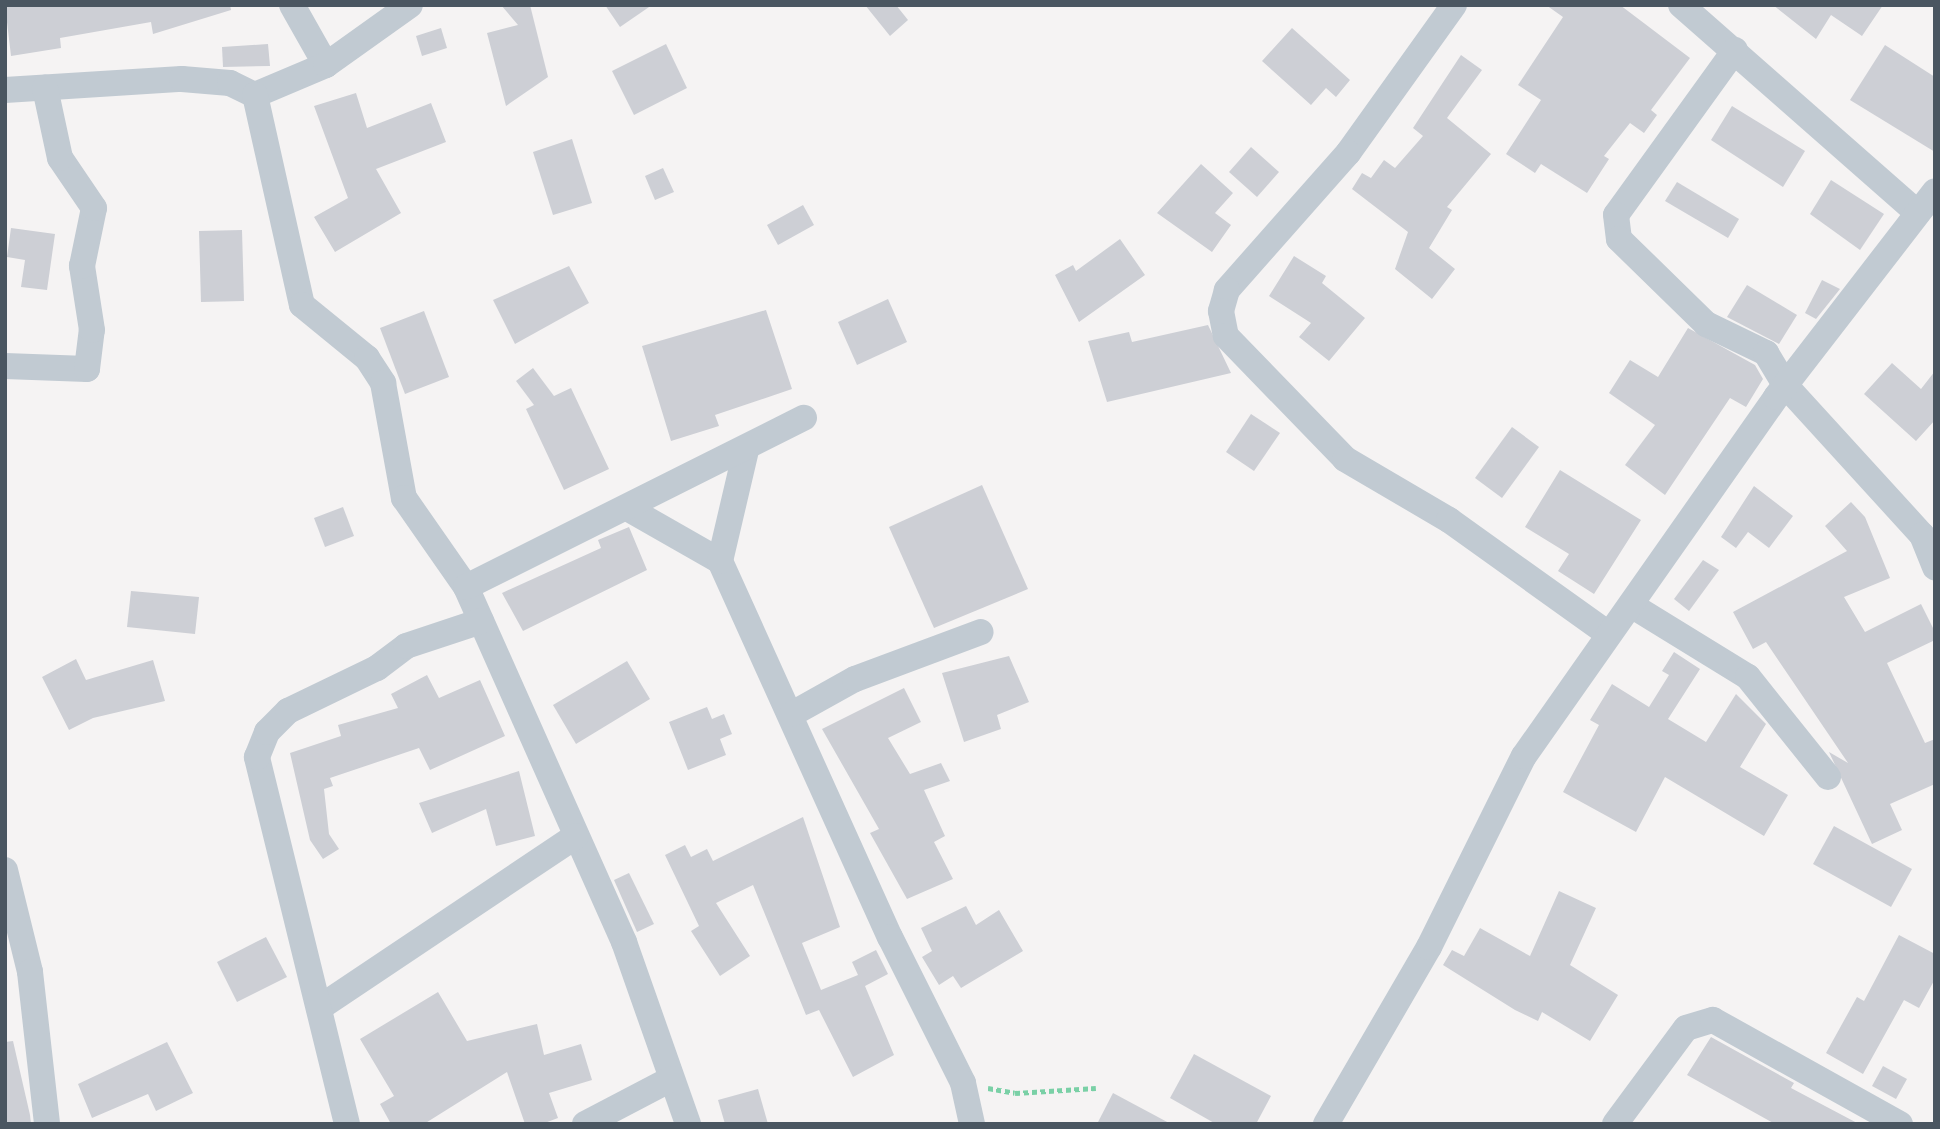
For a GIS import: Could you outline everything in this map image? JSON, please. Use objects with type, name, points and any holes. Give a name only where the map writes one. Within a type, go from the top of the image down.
[{"type":"street","points":[[292,5],[326,65]]},
{"type":"street","points":[[5,90],[182,79],[230,83],[256,95],[326,65],[410,5]]},
{"type":"street","points":[[1454,5],[1348,153],[1227,290],[1222,311],[1226,336],[1345,459],[1449,520],[1606,633]]},
{"type":"street","points":[[1681,5],[1917,213]]},
{"type":"street","points":[[1735,50],[1614,226],[1619,239],[1706,324],[1766,353],[1785,386],[1929,533],[1935,568]]},
{"type":"street","points":[[5,366],[87,369],[92,330],[82,266],[94,208],[60,158],[46,88]]},
{"type":"street","points":[[256,95],[302,305],[376,369],[404,498],[466,587],[624,942],[688,1124]]},
{"type":"street","points":[[1326,1124],[1429,947],[1507,785],[1606,633],[1631,605],[1785,386],[1935,191]]},
{"type":"street","points":[[466,587],[746,450],[804,418]]},
{"type":"street","points":[[720,561],[746,450]]},
{"type":"street","points":[[627,508],[720,561],[792,714],[890,937],[963,1083],[972,1124]]},
{"type":"street","points":[[1631,605],[1748,677],[1828,777]]},
{"type":"street","points":[[347,1124],[259,777],[257,757],[267,732],[288,711],[377,668],[406,646],[481,621]]},
{"type":"street","points":[[792,714],[855,679],[981,632]]},
{"type":"street","points":[[319,1007],[576,836]]},
{"type":"street","points":[[5,870],[30,972],[47,1124]]},
{"type":"street","points":[[1615,1124],[1686,1028],[1713,1020],[1900,1124]]},
{"type":"street","points":[[585,1124],[671,1079]]},
{"type":"path","points":[[963,1083],[1015,1093],[1096,1088]]},
{"type":"building","points":[[5,5],[230,5],[231,10],[153,34],[151,22],[60,38],[61,48],[11,56]]},
{"type":"building","points":[[501,5],[530,5],[548,77],[506,106],[487,33],[518,25]]},
{"type":"building","points":[[605,5],[652,5],[620,27]]},
{"type":"building","points":[[865,5],[896,5],[908,20],[890,36]]},
{"type":"building","points":[[1546,5],[1620,5],[1690,58],[1651,110],[1657,115],[1644,133],[1630,123],[1604,156],[1609,159],[1587,193],[1541,164],[1535,173],[1506,154],[1541,100],[1518,85],[1563,17]]},
{"type":"building","points":[[1773,5],[1883,5],[1862,36],[1831,15],[1816,39]]},
{"type":"building","points":[[441,28],[447,48],[422,56],[416,36]]},
{"type":"building","points":[[1292,28],[1350,80],[1336,97],[1326,88],[1311,105],[1262,61]]},
{"type":"building","points":[[268,44],[270,66],[223,67],[222,47]]},
{"type":"building","points":[[666,44],[687,88],[634,115],[612,71]]},
{"type":"building","points":[[1885,45],[1935,77],[1935,152],[1850,100]]},
{"type":"building","points":[[1461,55],[1482,70],[1447,118],[1491,154],[1447,207],[1452,210],[1429,248],[1455,269],[1432,299],[1395,269],[1408,232],[1352,189],[1362,173],[1371,178],[1384,160],[1395,168],[1423,136],[1413,128]]},
{"type":"building","points":[[356,93],[367,128],[431,103],[446,142],[376,169],[401,213],[335,252],[314,217],[348,198],[314,106]]},
{"type":"building","points":[[1732,106],[1805,151],[1783,187],[1711,140]]},
{"type":"building","points":[[572,139],[592,203],[553,215],[533,152]]},
{"type":"building","points":[[1251,147],[1279,172],[1257,197],[1229,172]]},
{"type":"building","points":[[1201,164],[1233,193],[1215,213],[1231,225],[1212,252],[1157,213]]},
{"type":"building","points":[[663,168],[674,192],[655,200],[645,176]]},
{"type":"building","points":[[1831,180],[1884,214],[1860,250],[1810,214]]},
{"type":"building","points":[[1677,182],[1739,219],[1728,238],[1665,201]]},
{"type":"building","points":[[803,205],[814,225],[778,245],[767,225]]},
{"type":"building","points":[[11,228],[55,234],[47,290],[21,287],[25,260],[7,257]]},
{"type":"building","points":[[242,230],[244,301],[201,302],[199,231]]},
{"type":"building","points":[[1120,239],[1145,275],[1079,322],[1055,275],[1073,265],[1076,271]]},
{"type":"building","points":[[1294,256],[1326,276],[1322,283],[1365,318],[1329,361],[1299,337],[1311,323],[1269,296]]},
{"type":"building","points":[[569,266],[589,303],[515,344],[493,300]]},
{"type":"building","points":[[1822,280],[1840,289],[1816,319],[1805,313]]},
{"type":"building","points":[[1747,285],[1797,315],[1779,344],[1727,317]]},
{"type":"building","points":[[888,299],[907,342],[857,365],[838,322]]},
{"type":"building","points":[[766,310],[792,389],[715,415],[719,426],[671,441],[642,346]]},
{"type":"building","points":[[424,311],[449,377],[405,394],[380,328]]},
{"type":"building","points":[[1208,325],[1231,373],[1107,402],[1088,341],[1129,332],[1132,342]]},
{"type":"building","points":[[1688,328],[1755,365],[1763,379],[1746,407],[1730,398],[1665,495],[1625,465],[1655,425],[1609,393],[1630,360],[1658,377]]},
{"type":"building","points":[[1892,363],[1921,389],[1935,371],[1935,420],[1916,441],[1864,394]]},
{"type":"building","points":[[533,368],[554,396],[571,388],[609,469],[564,490],[526,409],[534,405],[516,381]]},
{"type":"building","points":[[1251,414],[1280,433],[1254,471],[1226,452]]},
{"type":"building","points":[[1512,427],[1539,447],[1502,498],[1475,478]]},
{"type":"building","points":[[1560,470],[1641,520],[1594,594],[1558,571],[1569,554],[1525,527]]},
{"type":"building","points":[[982,485],[1028,589],[934,628],[889,527]]},
{"type":"building","points":[[1754,486],[1793,516],[1769,548],[1748,532],[1736,548],[1721,537]]},
{"type":"building","points":[[1851,502],[1865,517],[1890,578],[1844,597],[1865,632],[1921,604],[1935,632],[1935,640],[1887,663],[1925,743],[1935,739],[1935,784],[1890,804],[1902,830],[1872,844],[1829,752],[1848,763],[1766,642],[1753,649],[1733,612],[1847,551],[1825,526]]},
{"type":"building","points":[[343,507],[354,536],[325,547],[314,518]]},
{"type":"building","points":[[629,527],[647,570],[523,631],[502,593],[601,548],[598,540]]},
{"type":"building","points":[[1703,560],[1719,570],[1689,611],[1674,599]]},
{"type":"building","points":[[131,591],[199,597],[195,634],[127,627]]},
{"type":"building","points":[[1674,652],[1700,669],[1668,719],[1706,742],[1736,694],[1766,724],[1740,767],[1788,795],[1764,836],[1665,777],[1636,832],[1563,792],[1599,725],[1590,720],[1612,684],[1649,707],[1669,675],[1662,671]]},
{"type":"building","points":[[1009,656],[1029,702],[997,715],[1001,729],[964,742],[942,673]]},
{"type":"building","points":[[76,659],[86,680],[153,660],[165,701],[93,718],[69,730],[42,677]]},
{"type":"building","points":[[627,661],[650,699],[576,744],[553,705]]},
{"type":"building","points":[[427,675],[439,698],[480,680],[505,736],[430,770],[419,748],[330,778],[333,786],[324,789],[329,834],[339,849],[323,859],[310,840],[290,753],[341,736],[338,725],[398,708],[391,694]]},
{"type":"building","points":[[904,688],[921,722],[888,738],[910,774],[941,763],[950,781],[924,790],[945,836],[934,842],[953,879],[907,899],[870,833],[879,829],[822,729]]},
{"type":"building","points":[[707,707],[712,719],[724,714],[732,734],[720,739],[726,755],[688,770],[669,722]]},
{"type":"building","points":[[519,771],[535,836],[496,846],[486,809],[432,833],[419,803]]},
{"type":"building","points":[[803,817],[840,927],[802,943],[821,990],[858,975],[852,962],[876,950],[888,974],[865,986],[894,1055],[853,1077],[819,1010],[806,1015],[753,885],[716,903],[750,956],[720,976],[691,931],[699,926],[665,855],[685,845],[691,857],[707,849],[713,861]]},
{"type":"building","points":[[1834,826],[1912,869],[1891,907],[1813,864]]},
{"type":"building","points":[[629,873],[654,924],[637,932],[614,880]]},
{"type":"building","points":[[1559,891],[1596,908],[1570,965],[1618,995],[1590,1041],[1542,1012],[1538,1021],[1515,1010],[1443,965],[1452,950],[1464,956],[1480,928],[1530,956]]},
{"type":"building","points":[[966,906],[976,925],[999,910],[1023,951],[961,988],[953,976],[939,985],[922,957],[932,951],[921,928]]},
{"type":"building","points":[[1899,935],[1935,954],[1935,979],[1919,1008],[1904,1000],[1863,1074],[1826,1053],[1857,997],[1864,1001]]},
{"type":"building","points":[[266,937],[287,977],[237,1002],[217,962]]},
{"type":"building","points":[[438,992],[467,1041],[537,1024],[544,1055],[581,1044],[592,1080],[549,1093],[558,1118],[542,1124],[525,1124],[507,1072],[424,1124],[391,1124],[380,1104],[394,1096],[360,1039]]},
{"type":"building","points":[[1711,1037],[1794,1083],[1791,1088],[1859,1124],[1775,1124],[1687,1075]]},
{"type":"building","points":[[13,1041],[31,1124],[5,1124],[5,1042]]},
{"type":"building","points":[[167,1042],[193,1093],[156,1111],[148,1094],[92,1118],[78,1084]]},
{"type":"building","points":[[1194,1054],[1271,1096],[1256,1124],[1216,1124],[1170,1098]]},
{"type":"building","points":[[1883,1066],[1907,1079],[1896,1099],[1872,1086]]},
{"type":"building","points":[[758,1089],[768,1124],[725,1124],[718,1100]]},
{"type":"building","points":[[1113,1093],[1171,1124],[1097,1124]]}]
